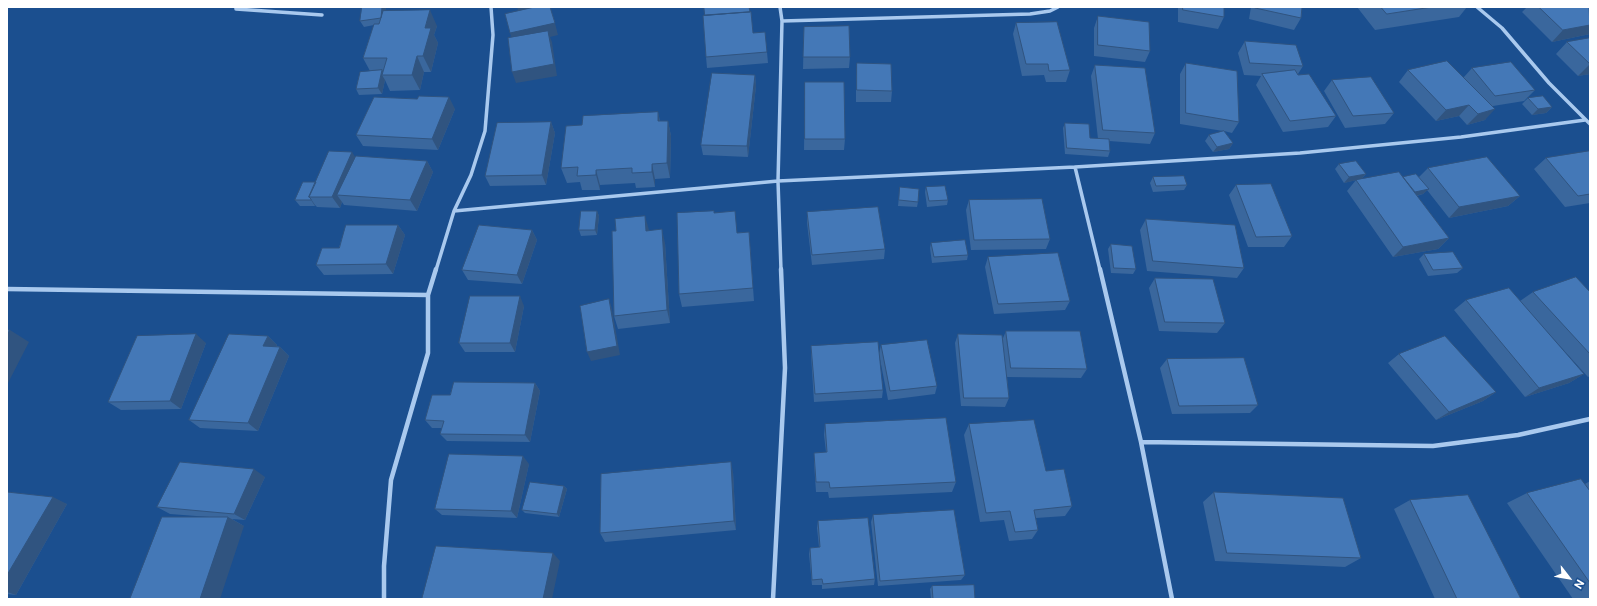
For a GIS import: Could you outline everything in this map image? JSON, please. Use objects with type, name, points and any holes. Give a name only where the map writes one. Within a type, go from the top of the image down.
[{"type":"street","points":[[236,7],[236,9],[322,16]]},
{"type":"street","points":[[384,599],[384,566],[391,480],[428,353],[428,295],[454,212],[471,175],[485,131],[493,36],[491,7]]},
{"type":"street","points":[[773,599],[785,368],[778,181],[782,21],[780,7]]},
{"type":"street","points":[[782,21],[1030,14],[1050,11],[1058,7]]},
{"type":"street","points":[[1477,7],[1500,24],[1538,71],[1590,124]]},
{"type":"street","points":[[454,212],[778,181],[1075,167],[1300,153],[1461,137],[1585,120]]},
{"type":"street","points":[[1075,167],[1141,442],[1172,599]]},
{"type":"street","points":[[7,289],[428,295]]},
{"type":"street","points":[[1141,442],[1433,446],[1518,435],[1590,419]]},
{"type":"building","points":[[362,7],[382,7],[381,18],[360,21]]},
{"type":"building","points":[[535,7],[550,7],[555,23],[510,33],[505,14]]},
{"type":"building","points":[[704,7],[749,7],[750,12],[705,15]]},
{"type":"building","points":[[1183,7],[1224,7],[1224,17],[1183,10]]},
{"type":"building","points":[[1302,7],[1301,18],[1255,8]]},
{"type":"building","points":[[1381,7],[1432,7],[1387,14]]},
{"type":"building","points":[[1539,7],[1589,7],[1590,25],[1563,30]]},
{"type":"building","points":[[430,10],[425,28],[431,28],[423,56],[417,56],[412,75],[382,75],[387,58],[363,58],[374,24],[379,24],[383,11]]},
{"type":"building","points":[[751,12],[753,33],[765,32],[767,52],[706,57],[703,16]]},
{"type":"building","points":[[1098,16],[1149,22],[1150,51],[1098,45]]},
{"type":"building","points":[[1057,22],[1070,70],[1049,71],[1048,64],[1026,64],[1016,23]]},
{"type":"building","points":[[849,26],[850,57],[803,57],[804,27]]},
{"type":"building","points":[[548,31],[554,64],[512,72],[508,38]]},
{"type":"building","points":[[1590,38],[1590,64],[1567,42]]},
{"type":"building","points":[[1245,41],[1296,45],[1303,66],[1250,63]]},
{"type":"building","points":[[1447,61],[1495,109],[1478,114],[1469,105],[1446,110],[1408,70]]},
{"type":"building","points":[[1511,62],[1535,90],[1495,96],[1472,68]]},
{"type":"building","points":[[857,63],[891,64],[892,91],[857,90]]},
{"type":"building","points":[[1186,63],[1237,71],[1239,122],[1186,113]]},
{"type":"building","points":[[1095,65],[1145,68],[1155,133],[1103,130]]},
{"type":"building","points":[[382,70],[378,88],[356,89],[360,72]]},
{"type":"building","points":[[1295,70],[1298,75],[1309,74],[1336,116],[1290,121],[1262,74]]},
{"type":"building","points":[[712,73],[755,75],[747,146],[701,145]]},
{"type":"building","points":[[1371,77],[1394,113],[1353,116],[1332,80]]},
{"type":"building","points":[[805,82],[844,82],[845,139],[805,139]]},
{"type":"building","points":[[419,96],[449,97],[432,139],[356,135],[374,97],[417,99]]},
{"type":"building","points":[[1543,96],[1552,107],[1538,109],[1528,98]]},
{"type":"building","points":[[658,112],[658,121],[668,121],[667,163],[652,164],[652,172],[632,173],[632,168],[596,170],[596,175],[577,176],[578,167],[561,168],[566,126],[582,125],[583,116]]},
{"type":"building","points":[[551,122],[542,175],[485,176],[497,123]]},
{"type":"building","points":[[1065,123],[1089,124],[1090,138],[1109,139],[1110,151],[1067,148]]},
{"type":"building","points":[[1224,131],[1233,143],[1217,147],[1209,135]]},
{"type":"building","points":[[329,151],[352,152],[332,197],[309,197]]},
{"type":"building","points":[[1590,151],[1590,194],[1578,196],[1546,158]]},
{"type":"building","points":[[356,156],[427,161],[410,200],[337,195]]},
{"type":"building","points":[[1487,157],[1520,196],[1459,207],[1428,168]]},
{"type":"building","points":[[1356,161],[1366,174],[1349,177],[1339,164]]},
{"type":"building","points":[[1399,172],[1449,238],[1403,247],[1356,180]]},
{"type":"building","points":[[1416,174],[1429,189],[1415,192],[1403,177]]},
{"type":"building","points":[[1184,176],[1187,185],[1156,186],[1153,177]]},
{"type":"building","points":[[303,182],[316,182],[309,197],[311,200],[295,200]]},
{"type":"building","points":[[1271,184],[1292,236],[1256,237],[1236,185]]},
{"type":"building","points":[[945,186],[948,200],[929,201],[926,187]]},
{"type":"building","points":[[900,187],[919,189],[918,202],[899,200]]},
{"type":"building","points":[[1042,199],[1050,239],[974,240],[969,200]]},
{"type":"building","points":[[878,207],[885,249],[812,255],[807,212]]},
{"type":"building","points":[[581,211],[597,211],[595,230],[579,230]]},
{"type":"building","points":[[714,211],[714,213],[735,211],[737,233],[749,232],[753,288],[679,294],[677,213]]},
{"type":"building","points":[[645,216],[646,231],[662,229],[667,310],[614,316],[612,231],[616,231],[615,219]]},
{"type":"building","points":[[1146,219],[1235,225],[1244,268],[1153,261]]},
{"type":"building","points":[[346,225],[398,225],[386,264],[316,265],[322,248],[339,248]]},
{"type":"building","points":[[479,225],[532,230],[517,275],[462,270]]},
{"type":"building","points":[[965,240],[968,255],[934,257],[931,243]]},
{"type":"building","points":[[1111,244],[1132,246],[1136,269],[1114,268]]},
{"type":"building","points":[[1453,252],[1463,268],[1433,270],[1424,254]]},
{"type":"building","points":[[1058,253],[1070,301],[998,304],[988,257]]},
{"type":"building","points":[[1576,277],[1590,292],[1590,354],[1533,292]]},
{"type":"building","points":[[1155,278],[1213,279],[1225,323],[1165,322]]},
{"type":"building","points":[[1509,288],[1584,374],[1539,388],[1466,300]]},
{"type":"building","points":[[470,296],[520,296],[510,343],[459,343]]},
{"type":"building","points":[[609,299],[617,346],[587,352],[580,306]]},
{"type":"building","points":[[1006,331],[1080,331],[1087,369],[1011,368]]},
{"type":"building","points":[[196,334],[170,401],[108,402],[137,336]]},
{"type":"building","points":[[229,334],[268,336],[263,346],[280,347],[248,423],[189,420]]},
{"type":"building","points":[[958,334],[1002,335],[1009,398],[964,398]]},
{"type":"building","points":[[1445,336],[1496,392],[1449,412],[1399,354]]},
{"type":"building","points":[[927,340],[937,386],[890,391],[881,345]]},
{"type":"building","points":[[878,342],[883,390],[815,394],[811,346]]},
{"type":"building","points":[[1244,358],[1258,405],[1179,406],[1167,359]]},
{"type":"building","points":[[454,382],[535,383],[525,435],[440,434],[444,421],[425,420],[432,395],[450,395]]},
{"type":"building","points":[[946,418],[956,482],[830,488],[829,482],[816,482],[814,453],[827,452],[825,424]]},
{"type":"building","points":[[1034,420],[1046,471],[1064,469],[1072,506],[1034,510],[1038,530],[1015,532],[1010,511],[986,513],[969,424]]},
{"type":"building","points":[[449,454],[523,456],[511,511],[435,509]]},
{"type":"building","points":[[180,462],[254,469],[234,514],[157,507]]},
{"type":"building","points":[[731,462],[734,521],[600,533],[601,474]]},
{"type":"building","points":[[1581,479],[1590,491],[1590,583],[1527,493]]},
{"type":"building","points":[[530,482],[564,486],[557,514],[522,510]]},
{"type":"building","points":[[7,492],[53,497],[7,575]]},
{"type":"building","points":[[1214,492],[1343,498],[1361,558],[1227,553]]},
{"type":"building","points":[[1468,495],[1521,599],[1457,599],[1410,500]]},
{"type":"building","points":[[954,510],[965,575],[880,581],[873,515]]},
{"type":"building","points":[[162,517],[228,517],[200,599],[130,599]]},
{"type":"building","points":[[868,518],[875,579],[823,584],[822,579],[812,580],[810,548],[820,547],[818,521]]},
{"type":"building","points":[[436,546],[553,553],[543,599],[422,599]]},
{"type":"building","points":[[974,585],[975,599],[933,599],[932,586]]}]
